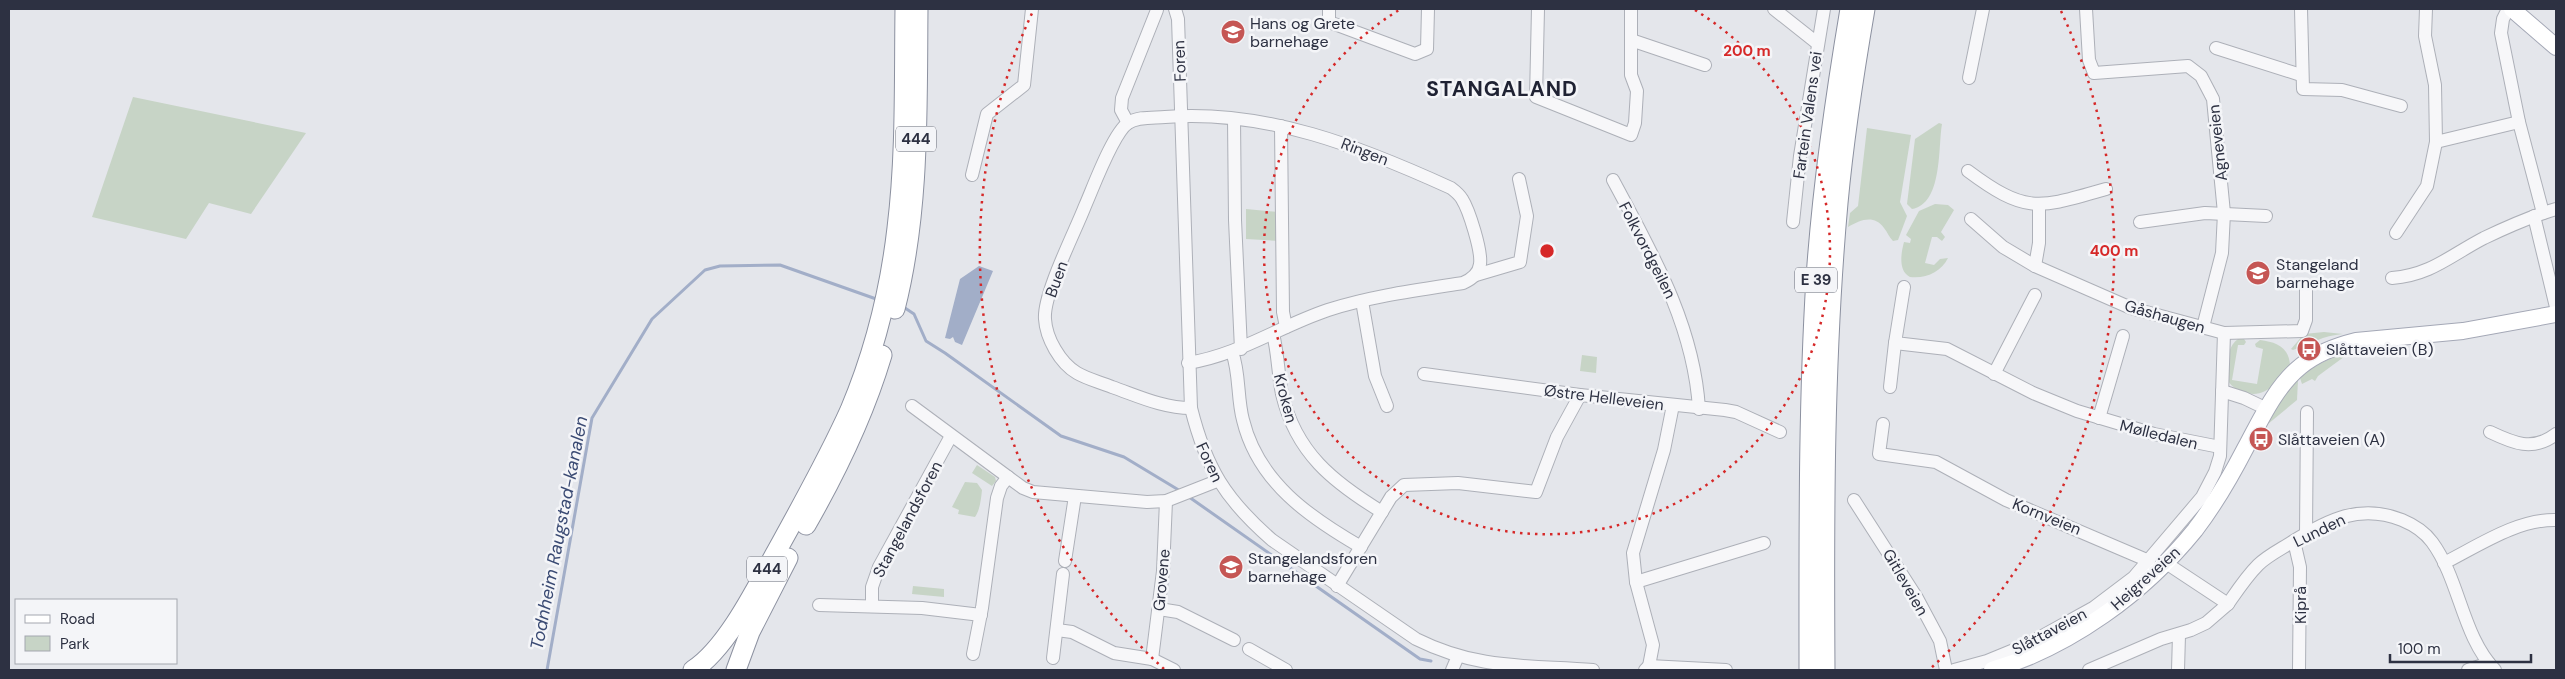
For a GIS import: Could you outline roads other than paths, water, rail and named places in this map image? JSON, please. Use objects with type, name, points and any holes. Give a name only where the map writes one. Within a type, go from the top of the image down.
[{"type":"highway","name":"444","points":[[898,267],[905,9]]},
{"type":"highway","name":"444","points":[[736,670],[754,624],[828,486],[856,428],[874,382],[882,334],[914,187],[918,9]]},
{"type":"highway","name":"E 39","points":[[1809,670],[1812,376],[1816,277],[1836,92],[1850,9]]},
{"type":"highway","name":"E 39","points":[[1826,670],[1824,508],[1832,282],[1838,202],[1851,93],[1865,9]]},
{"type":"highway","name":"444","points":[[695,670],[707,660],[723,641],[772,560],[814,484],[850,409],[882,334]]},
{"type":"highway","name":"444","points":[[695,670],[710,670]]},
{"type":"main road","points":[[2512,9],[2556,47]]},
{"type":"main road","name":"Heigreveien","points":[[1992,670],[2065,639],[2107,612],[2166,563],[2195,530],[2216,501],[2267,409],[2284,384],[2302,366],[2340,345],[2372,339],[2484,328],[2556,314]]},
{"type":"street","points":[[972,175],[988,114],[1024,85],[1032,9]]},
{"type":"street","name":"Foren","points":[[1175,9],[1178,19],[1182,116],[1188,363],[1191,408],[1205,456],[1217,481],[1252,523],[1272,540],[1416,639],[1458,656],[1486,663],[1593,670]]},
{"type":"street","points":[[1329,9],[1329,22],[1415,54],[1427,50],[1428,9]]},
{"type":"street","points":[[1538,9],[1536,97],[1631,135],[1635,123],[1637,91],[1632,75],[1631,9]]},
{"type":"street","points":[[1774,9],[1817,43]]},
{"type":"street","name":"Fartein Valens vei","points":[[1793,222],[1817,43],[1824,9]]},
{"type":"street","points":[[1969,78],[1983,9]]},
{"type":"street","name":"Agneveien","points":[[2086,9],[2089,60],[2094,73],[2181,65],[2194,69],[2201,76],[2214,99],[2224,213],[2222,253],[2203,327]]},
{"type":"street","points":[[2301,9],[2301,75],[2303,89],[2342,90],[2401,106]]},
{"type":"street","points":[[2396,234],[2427,186],[2436,142],[2435,85],[2425,36],[2426,9]]},
{"type":"street","points":[[2508,9],[2503,19],[2501,33],[2519,122],[2531,164],[2538,215],[2556,307]]},
{"type":"street","name":"Foren","points":[[1128,123],[1121,110],[1122,98],[1157,10]]},
{"type":"street","points":[[1631,40],[1704,65]]},
{"type":"street","points":[[2216,48],[2301,75]]},
{"type":"street","points":[[1128,123],[1138,119],[1182,116]]},
{"type":"street","name":"Ringen","points":[[1182,116],[1234,119],[1281,126],[1325,136],[1378,154],[1451,188],[1460,196],[1468,214],[1480,256],[1480,264],[1476,275]]},
{"type":"street","points":[[1234,119],[1236,362],[1237,390],[1243,421],[1251,446],[1260,463],[1275,482],[1297,505],[1325,526],[1361,547]]},
{"type":"street","points":[[2436,142],[2519,122]]},
{"type":"street","name":"Buen","points":[[1128,123],[1117,136],[1090,194],[1056,278],[1048,300],[1045,318],[1049,337],[1059,356],[1075,372],[1165,406],[1191,408]]},
{"type":"street","points":[[1281,126],[1283,312],[1286,327]]},
{"type":"street","points":[[1968,171],[1994,191],[2015,200],[2039,206],[2106,189]]},
{"type":"street","points":[[1188,363],[1236,350],[1327,310],[1362,300],[1463,283],[1476,275],[1520,262],[1527,216],[1519,179]]},
{"type":"street","name":"Folkvordgeilen","points":[[1613,180],[1663,273],[1675,302],[1698,391],[1699,409]]},
{"type":"street","points":[[2035,266],[2039,242],[2039,206]]},
{"type":"street","points":[[2392,278],[2411,276],[2428,271],[2484,238],[2556,209]]},
{"type":"street","points":[[2140,222],[2205,213],[2266,216]]},
{"type":"street","name":"Gåshaugen","points":[[1971,219],[2003,247],[2035,266],[2131,308],[2224,333],[2302,331],[2306,320],[2306,288]]},
{"type":"street","points":[[1890,388],[1904,287]]},
{"type":"street","points":[[1994,374],[2036,295]]},
{"type":"street","points":[[1362,300],[1375,376],[1387,406]]},
{"type":"street","name":"Slåttaveien","points":[[1954,670],[2014,651],[2059,628],[2120,588],[2149,561],[2202,497],[2215,472],[2220,447],[2224,333]]},
{"type":"street","name":"Kroken","points":[[1273,334],[1282,393],[1288,417],[1300,440],[1327,474],[1345,489],[1382,512]]},
{"type":"street","name":"Mølledalen","points":[[2099,418],[2123,336]]},
{"type":"street","name":"Mølledalen","points":[[1896,343],[1947,349],[2033,393],[2099,418],[2174,439],[2220,447]]},
{"type":"street","name":"Østre Helleveien","points":[[1424,374],[1580,395],[1736,412],[1780,432]]},
{"type":"street","points":[[2222,391],[2244,398],[2267,409]]},
{"type":"street","points":[[1337,586],[1382,512],[1396,491],[1404,485],[1458,483],[1536,492],[1557,436],[1580,395]]},
{"type":"street","points":[[1673,405],[1664,450],[1634,553],[1636,582],[1653,645],[1647,668],[1726,670]]},
{"type":"street","points":[[912,406],[1008,477],[1033,492],[1166,501],[1217,481]]},
{"type":"street","points":[[2306,534],[2307,412]]},
{"type":"street","name":"Kornveien","points":[[1883,424],[1879,454],[1936,462],[1947,466],[2006,500],[2149,561]]},
{"type":"street","points":[[2490,432],[2524,445],[2548,441],[2556,434]]},
{"type":"street","name":"Stangelandsforen","points":[[872,605],[872,587],[879,567],[951,436]]},
{"type":"street","points":[[973,654],[981,614],[997,498],[1008,477]]},
{"type":"street","points":[[1064,561],[1075,496]]},
{"type":"street","name":"Gitleveien","points":[[1854,500],[1922,607],[1940,641],[1946,670]]},
{"type":"street","name":"Grovene","points":[[1152,659],[1164,571],[1166,501]]},
{"type":"street","name":"Lunden","points":[[2089,670],[2162,639],[2179,635],[2206,622],[2228,604],[2258,566],[2294,541],[2348,515],[2373,512],[2389,515],[2412,524],[2422,531],[2431,542],[2444,563],[2478,645],[2492,667]]},
{"type":"street","points":[[2444,563],[2515,528],[2534,522],[2556,520]]},
{"type":"street","name":"Kiprå","points":[[2294,541],[2300,567],[2299,670]]},
{"type":"street","points":[[1636,582],[1764,543]]},
{"type":"street","points":[[2166,563],[2228,604]]},
{"type":"street","points":[[1053,658],[1063,574]]},
{"type":"street","points":[[819,605],[872,605],[981,614]]},
{"type":"street","points":[[1159,609],[1178,612],[1234,640]]},
{"type":"street","points":[[1057,630],[1072,632],[1114,653],[1152,659],[1174,670]]},
{"type":"street","points":[[2178,670],[2179,635]]},
{"type":"street","points":[[1249,649],[1272,654],[1286,670]]},
{"type":"street","points":[[1452,670],[1458,656]]},
{"type":"street","points":[[2468,670],[2492,667]]},
{"type":"water","points":[[979,266],[993,271],[962,345],[955,342],[953,337],[950,339],[945,338],[960,279]]},
{"type":"waterway","name":"Todnheim Raugstad-kanalen","points":[[547,670],[592,418],[652,319],[705,270],[720,266],[780,265],[879,300]]},
{"type":"waterway","name":"Todnheim Raugstad-kanalen","points":[[902,306],[914,314],[926,341],[1061,436],[1124,457],[1182,492]]},
{"type":"waterway","name":"Todnheim Raugstad-kanalen","points":[[1189,497],[1420,659],[1431,661]]},
{"type":"place","name":"Hans og Grete barnehage","points":[[1233,32]]},
{"type":"place","name":"Stangeland barnehage","points":[[2258,273]]},
{"type":"place","name":"Slåttaveien (B)","points":[[2309,349]]},
{"type":"place","name":"Slåttaveien (A)","points":[[2261,439]]},
{"type":"place","name":"Stangelandsforen barnehage","points":[[1231,567]]},
{"type":"district","name":"STANGALAND","points":[[1502,89]]}]
